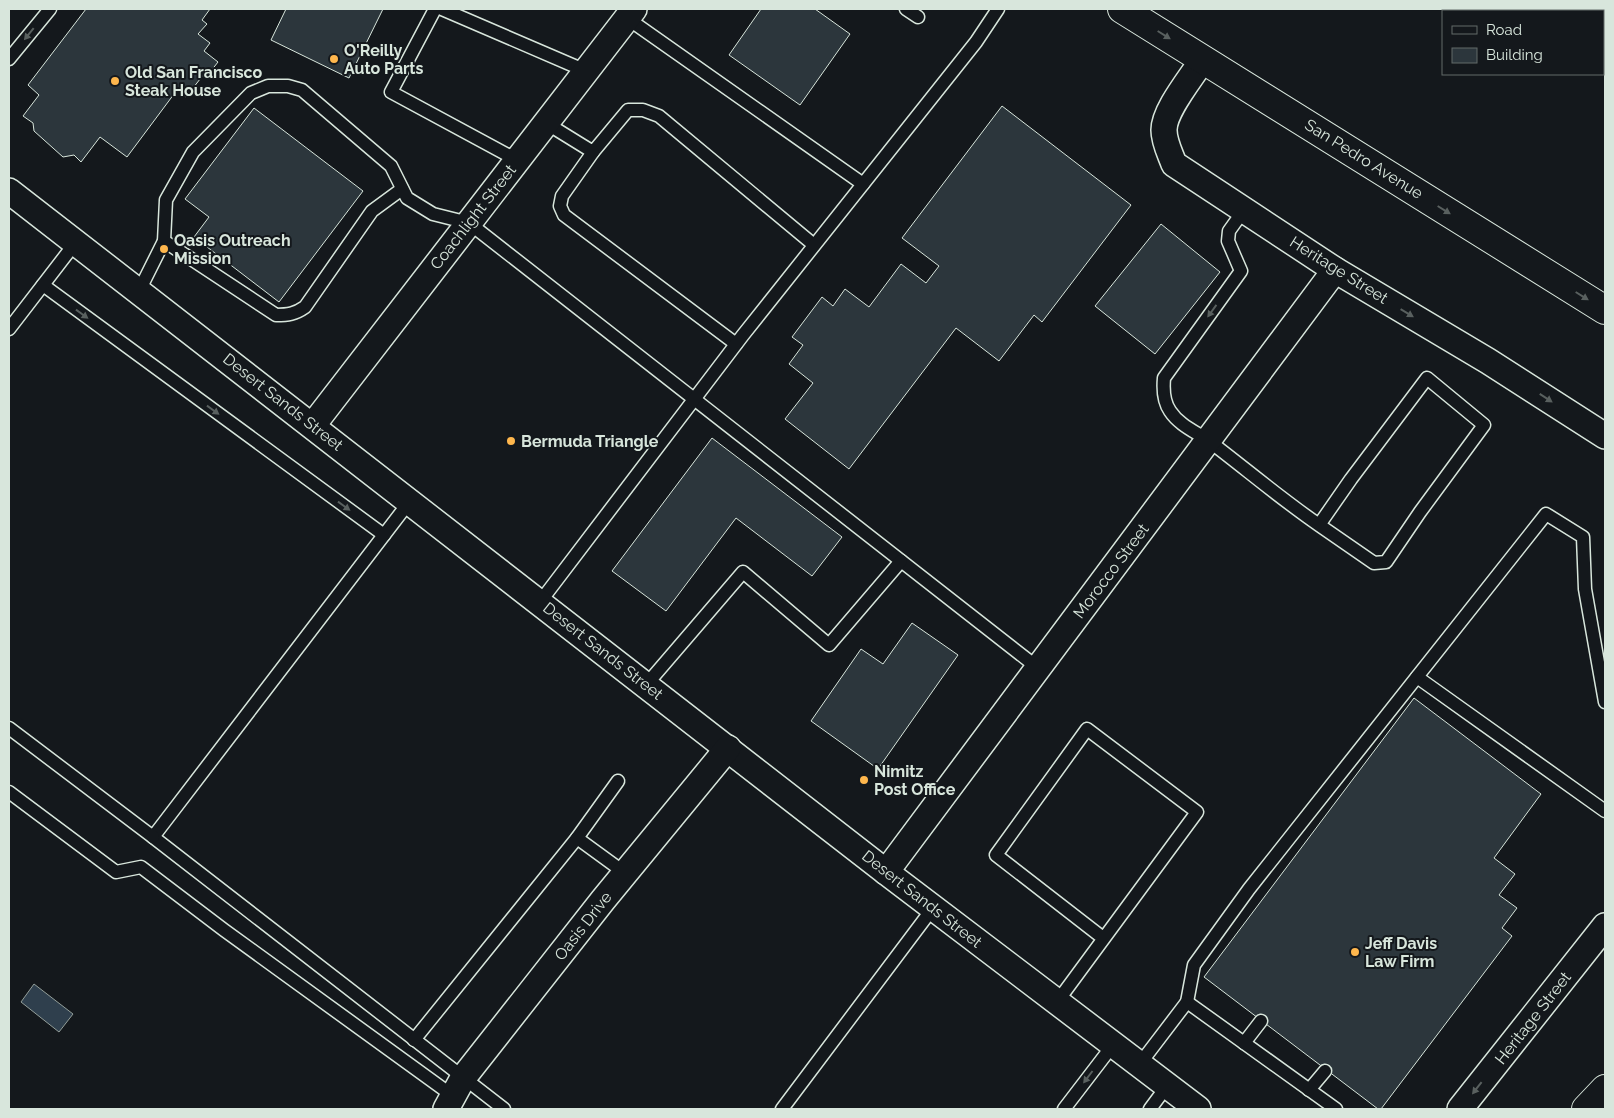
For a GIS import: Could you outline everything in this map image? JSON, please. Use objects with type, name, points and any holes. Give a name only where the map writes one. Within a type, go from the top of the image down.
[{"type":"main road","name":"San Pedro Avenue","points":[[1122,9],[1605,310]]},
{"type":"main road","points":[[1586,1109],[1605,1089]]},
{"type":"street","name":"Coachlight Street","points":[[312,425],[630,13]]},
{"type":"street","name":"Heritage Street","points":[[1203,59],[1169,110],[1164,129],[1166,146],[1174,164],[1336,270],[1488,361],[1605,436]]},
{"type":"street","name":"Desert Sands Street","points":[[9,190],[886,872],[1198,1109]]},
{"type":"street","name":"Morocco Street","points":[[886,872],[1336,270]]},
{"type":"street","name":"Oasis Drive","points":[[454,1094],[625,873],[728,748]]},
{"type":"street","name":"Heritage Street","points":[[1460,1109],[1605,926]]},
{"type":"lane","points":[[9,59],[50,9]]},
{"type":"lane","points":[[435,9],[391,92],[517,160]]},
{"type":"lane","points":[[442,9],[586,71]]},
{"type":"lane","points":[[906,9],[918,17]]},
{"type":"lane","points":[[540,602],[736,344],[976,42],[998,9]]},
{"type":"lane","points":[[630,13],[863,184]]},
{"type":"lane","points":[[139,291],[164,241],[166,200],[193,152],[251,93],[268,86],[288,86],[302,90],[391,166],[407,198],[433,214],[469,223],[1038,668]]},
{"type":"lane","points":[[736,344],[564,215],[560,206],[562,196],[593,152],[628,110],[643,110],[659,116],[814,245]]},
{"type":"lane","points":[[546,123],[593,152]]},
{"type":"lane","points":[[164,241],[276,315],[288,315],[305,307],[372,211],[402,189]]},
{"type":"lane","points":[[1244,210],[1229,231],[1228,241],[1241,271],[1164,378],[1163,394],[1170,411],[1181,422],[1208,440],[1293,507],[1319,525],[1374,563],[1386,562],[1484,425],[1427,378],[1351,478],[1319,525]]},
{"type":"lane","points":[[9,329],[76,242]]},
{"type":"lane","points":[[43,285],[384,535]]},
{"type":"lane","points":[[153,837],[410,501]]},
{"type":"lane","points":[[1139,1065],[1187,1002],[1194,965],[1249,889],[1546,514],[1583,537],[1586,589],[1605,702]]},
{"type":"lane","points":[[646,685],[743,572],[829,645],[901,561]]},
{"type":"lane","points":[[1417,677],[1605,811]]},
{"type":"lane","points":[[9,728],[153,837],[414,1040],[454,1094]]},
{"type":"lane","points":[[1057,1002],[1197,812],[1087,729],[996,855],[1103,938]]},
{"type":"lane","points":[[414,1040],[577,838],[618,781]]},
{"type":"lane","points":[[9,792],[116,872],[142,867],[224,930],[454,1094],[504,1109]]},
{"type":"lane","points":[[577,838],[625,873]]},
{"type":"lane","points":[[782,1109],[933,908]]},
{"type":"lane","points":[[1187,1002],[1336,1109]]},
{"type":"lane","points":[[1244,1043],[1261,1022]]},
{"type":"lane","points":[[1064,1109],[1113,1045]]},
{"type":"lane","points":[[1309,1090],[1325,1071]]},
{"type":"lane","points":[[1150,1109],[1167,1086]]},
{"type":"water","points":[[34,984],[73,1014],[59,1032],[21,1002]]},
{"type":"building","name":"Old San Francisco Steak House","points":[[86,9],[210,9],[202,20],[207,24],[198,34],[210,43],[204,51],[218,62],[207,76],[204,74],[186,97],[177,90],[127,157],[100,137],[81,162],[74,155],[63,157],[34,131],[33,123],[23,116],[39,95],[28,85]]},
{"type":"building","name":"O'Reilly Auto Parts","points":[[286,9],[383,9],[349,78],[271,40]]},
{"type":"building","points":[[761,9],[815,9],[850,34],[800,105],[729,55]]},
{"type":"building","points":[[1002,106],[1131,205],[1042,322],[1034,315],[999,361],[956,328],[849,469],[785,419],[813,383],[789,364],[803,345],[792,337],[822,297],[833,306],[845,289],[869,307],[901,264],[926,283],[939,266],[902,238]]},
{"type":"building","points":[[254,108],[363,191],[279,302],[194,237],[209,217],[185,199]]},
{"type":"building","points":[[1161,224],[1220,272],[1155,354],[1095,306]]},
{"type":"building","points":[[712,438],[842,537],[812,576],[736,518],[666,611],[612,571]]},
{"type":"building","points":[[912,623],[958,655],[878,769],[811,721],[861,649],[883,664]]},
{"type":"building","points":[[1414,698],[1541,794],[1494,858],[1515,874],[1499,895],[1517,908],[1502,928],[1512,936],[1381,1109],[1378,1109],[1204,977]]},
{"type":"place","name":"O'Reilly Auto Parts","points":[[334,59]]},
{"type":"place","name":"Old San Francisco Steak House","points":[[115,81]]},
{"type":"place","name":"Oasis Outreach Mission","points":[[164,249]]},
{"type":"place","name":"Bermuda Triangle","points":[[511,441]]},
{"type":"place","name":"Nimitz Post Office","points":[[864,780]]},
{"type":"place","name":"Jeff Davis Law Firm","points":[[1355,952]]}]
